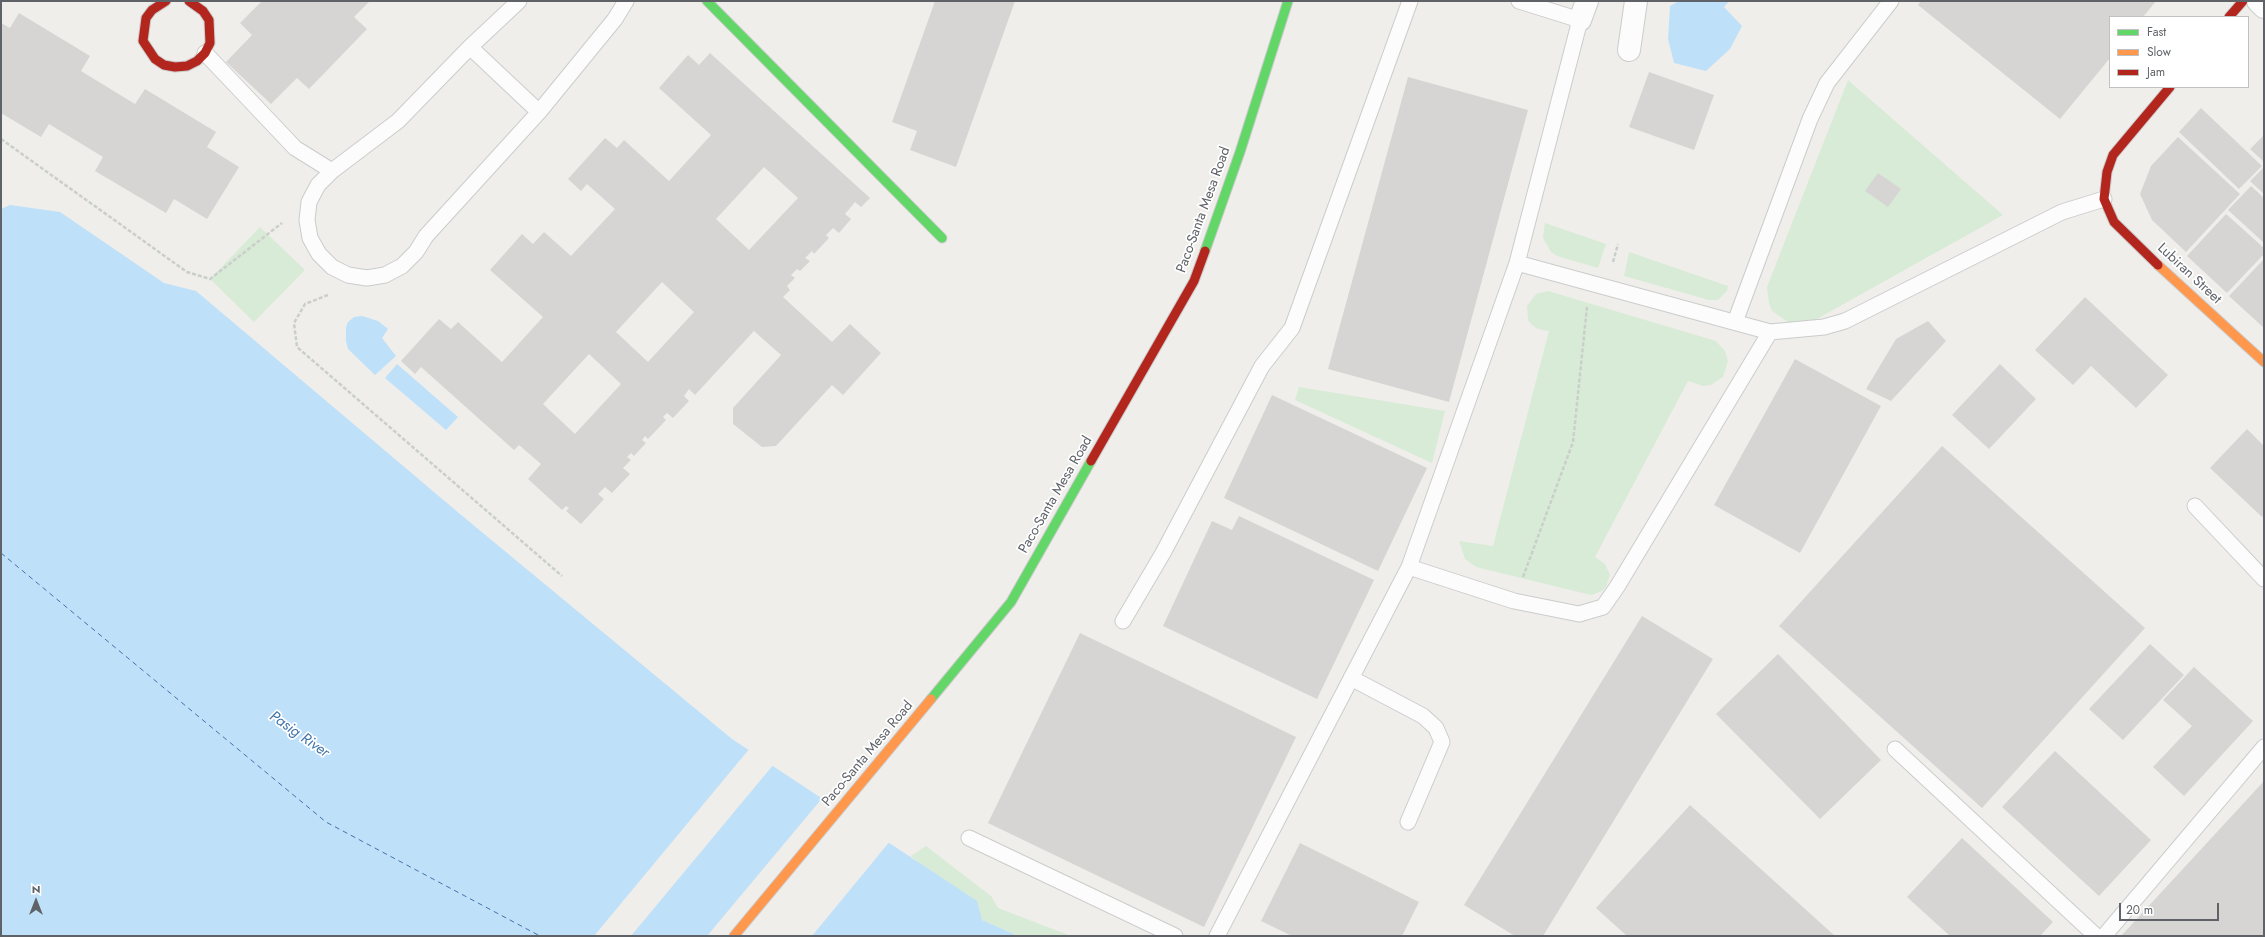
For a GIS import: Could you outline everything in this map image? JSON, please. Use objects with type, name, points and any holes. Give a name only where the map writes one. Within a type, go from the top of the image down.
[{"type":"main road","points":[[166,1],[152,10],[146,18],[143,30],[144,41],[148,50],[155,59],[164,65],[175,67],[187,66],[197,61],[205,53],[210,43],[211,32],[209,20],[198,3]]},
{"type":"main road","points":[[707,1],[942,238]]},
{"type":"main road","name":"Paco-Santa Mesa Road","points":[[734,936],[1011,602],[1194,281],[1240,152],[1288,1]]},
{"type":"main road","points":[[2230,16],[2243,1]]},
{"type":"main road","points":[[2104,199],[2106,172],[2113,155],[2169,88]]},
{"type":"main road","name":"Lubiran Street","points":[[2104,199],[2114,222],[2132,242],[2264,362]]},
{"type":"street","points":[[1629,50],[1636,1]]},
{"type":"street","points":[[2258,1],[2264,7]]},
{"type":"lane","points":[[518,1],[470,47],[398,121],[332,171],[318,185],[310,202],[307,220],[310,238],[319,254],[332,267],[348,275],[372,277],[385,275],[402,266],[416,252],[426,236],[539,112],[615,19],[626,1]]},
{"type":"lane","points":[[1123,621],[1163,552],[1262,366],[1292,328],[1410,1]]},
{"type":"lane","points":[[1217,936],[1409,567],[1517,263],[1583,11],[1519,1]]},
{"type":"lane","points":[[1735,322],[1810,119],[1827,83],[1891,1]]},
{"type":"lane","points":[[470,47],[539,112]]},
{"type":"lane","points":[[205,53],[296,148],[332,171]]},
{"type":"lane","points":[[1517,263],[1770,332],[1824,327],[1845,321],[2062,212],[2104,199]]},
{"type":"lane","points":[[1409,567],[1514,601],[1579,614],[1603,607],[1617,587],[1770,332]]},
{"type":"lane","points":[[2196,506],[2264,579]]},
{"type":"lane","points":[[1351,678],[1423,716],[1436,728],[1442,742],[1408,822]]},
{"type":"lane","points":[[2104,936],[2264,747]]},
{"type":"lane","points":[[1895,749],[2096,936]]},
{"type":"lane","points":[[969,838],[1175,936]]},
{"type":"path","points":[[1,139],[187,272],[210,279],[310,202]]},
{"type":"path","points":[[372,277],[305,304],[294,323],[296,347],[562,576]]},
{"type":"path","points":[[1514,601],[1573,442],[1590,283]]},
{"type":"green space","points":[[1848,80],[2003,215],[1815,320],[1807,323],[1789,323],[1772,311],[1769,303],[1767,287]]},
{"type":"green space","points":[[1545,223],[1606,244],[1598,268],[1557,256],[1551,252],[1543,238]]},
{"type":"green space","points":[[260,227],[305,270],[254,322],[210,279]]},
{"type":"green space","points":[[1629,252],[1728,286],[1727,291],[1718,300],[1709,300],[1624,276]]},
{"type":"green space","points":[[1548,291],[1716,341],[1725,351],[1728,361],[1723,377],[1711,385],[1703,386],[1688,381],[1595,557],[1605,564],[1610,575],[1606,587],[1602,591],[1591,595],[1476,567],[1465,559],[1459,541],[1493,546],[1549,331],[1538,329],[1532,325],[1528,320],[1527,306],[1536,294]]},
{"type":"green space","points":[[1299,387],[1445,411],[1432,463],[1295,400]]},
{"type":"green space","points":[[926,846],[991,896],[998,908],[1071,936],[1018,936],[982,920],[911,856]]},
{"type":"water","points":[[1679,1],[1729,1],[1724,7],[1742,26],[1730,49],[1706,71],[1674,63],[1668,39],[1670,6]]},
{"type":"water","name":"Pasig River","points":[[10,205],[60,212],[164,283],[196,291],[460,514],[732,739],[977,901],[982,920],[1018,936],[1,936],[1,209]]},
{"type":"water","points":[[362,316],[378,321],[388,329],[382,338],[396,356],[375,375],[348,349],[346,341],[346,327],[348,322],[354,317]]},
{"type":"water","points":[[397,364],[458,417],[446,430],[385,378]]},
{"type":"pier","points":[[750,748],[774,764],[631,936],[594,936]]},
{"type":"pier","points":[[824,796],[891,840],[812,936],[707,936]]},
{"type":"building","points":[[262,1],[370,1],[354,17],[367,29],[309,89],[297,78],[271,104],[226,62],[252,35],[240,23]]},
{"type":"building","points":[[935,1],[1015,1],[956,167],[910,150],[917,131],[892,122]]},
{"type":"building","points":[[1921,1],[2156,1],[2144,16],[2109,16],[2109,59],[2060,119],[1918,5]]},
{"type":"building","points":[[19,13],[90,56],[81,71],[135,104],[145,89],[216,132],[207,147],[239,167],[207,219],[174,199],[166,213],[95,171],[103,157],[49,124],[41,137],[1,113],[1,23],[10,28]]},
{"type":"building","points":[[710,53],[870,198],[861,207],[855,202],[845,214],[851,219],[839,233],[833,228],[826,235],[829,238],[814,254],[812,251],[805,258],[810,261],[800,271],[797,269],[791,275],[795,278],[787,286],[790,290],[783,297],[832,342],[850,324],[881,353],[843,395],[832,385],[776,446],[762,447],[733,424],[733,408],[781,355],[754,331],[695,395],[689,389],[684,396],[689,401],[673,418],[667,413],[663,417],[666,420],[648,439],[645,436],[642,440],[646,443],[634,456],[631,453],[627,457],[631,460],[623,468],[630,474],[612,493],[605,487],[598,494],[604,499],[581,524],[566,511],[569,508],[566,506],[562,510],[528,479],[541,464],[519,445],[514,450],[421,367],[415,374],[401,361],[439,319],[451,329],[458,322],[502,362],[543,317],[490,270],[522,234],[533,244],[544,232],[571,256],[615,209],[587,184],[581,191],[568,179],[605,138],[617,148],[624,140],[669,181],[711,135],[659,88],[688,55],[699,65]],"holes":[[[764,167],[798,198],[749,250],[716,219]],[[662,282],[694,312],[648,362],[616,332]],[[589,354],[621,384],[575,434],[543,404]]]},
{"type":"building","points":[[1649,72],[1714,95],[1694,150],[1629,127]]},
{"type":"building","points":[[1408,77],[1528,110],[1449,402],[1328,369]]},
{"type":"building","points":[[2201,108],[2262,166],[2239,189],[2179,132]]},
{"type":"building","points":[[2264,135],[2264,162],[2250,149]]},
{"type":"building","points":[[2178,137],[2240,194],[2186,252],[2152,220],[2140,194],[2151,166]]},
{"type":"building","points":[[2264,167],[2264,194],[2250,181]]},
{"type":"building","points":[[1878,173],[1901,189],[1888,207],[1865,191]]},
{"type":"building","points":[[2251,186],[2264,198],[2264,243],[2228,210]]},
{"type":"building","points":[[2226,214],[2264,248],[2264,254],[2227,293],[2187,256]]},
{"type":"building","points":[[2264,259],[2264,328],[2229,296]]},
{"type":"building","points":[[2085,297],[2168,375],[2136,408],[2091,366],[2073,385],[2035,350]]},
{"type":"building","points":[[1928,321],[1946,341],[1891,401],[1866,389],[1896,339]]},
{"type":"building","points":[[1795,359],[1881,406],[1800,553],[1714,505]]},
{"type":"building","points":[[2000,364],[2036,399],[1989,449],[1952,415]]},
{"type":"building","points":[[1272,395],[1427,468],[1378,571],[1224,498]]},
{"type":"building","points":[[2247,429],[2264,446],[2264,514],[2262,517],[2210,468]]},
{"type":"building","points":[[1942,446],[2145,628],[1982,808],[1779,626]]},
{"type":"building","points":[[1239,516],[1374,580],[1317,699],[1163,626],[1212,521],[1232,530]]},
{"type":"building","points":[[1642,616],[1713,659],[1543,936],[1515,936],[1464,905]]},
{"type":"building","points":[[1080,633],[1296,737],[1204,927],[988,823]]},
{"type":"building","points":[[2150,644],[2184,675],[2123,740],[2089,709]]},
{"type":"building","points":[[1778,654],[1881,760],[1820,819],[1716,714]]},
{"type":"building","points":[[2194,667],[2253,721],[2184,796],[2153,767],[2192,726],[2163,700]]},
{"type":"building","points":[[2055,751],[2151,840],[2099,896],[2002,807]]},
{"type":"building","points":[[2264,781],[2264,936],[2121,936]]},
{"type":"building","points":[[1690,805],[1835,936],[1627,936],[1596,908]]},
{"type":"building","points":[[1962,838],[2053,922],[2040,936],[1950,936],[1907,897]]},
{"type":"building","points":[[1300,843],[1419,902],[1402,936],[1292,936],[1261,921]]},
{"type":"ferry route","points":[[1,553],[326,822],[540,936]]},
{"type":"traffic: fast","points":[[707,1],[942,238]]},
{"type":"traffic: fast","points":[[1205,251],[1240,152],[1288,1]]},
{"type":"traffic: fast","points":[[931,699],[1011,602],[1091,461]]},
{"type":"traffic: slow","points":[[2158,265],[2264,362]]},
{"type":"traffic: slow","points":[[734,936],[931,699]]},
{"type":"traffic: jam","points":[[166,1],[152,10],[146,18],[143,41],[155,59],[164,65],[175,67],[187,66],[197,61],[205,53],[210,43],[209,20],[203,11],[189,1]]},
{"type":"traffic: jam","points":[[2230,16],[2243,1]]},
{"type":"traffic: jam","points":[[2158,265],[2114,222],[2104,199],[2107,172],[2113,155],[2169,88]]},
{"type":"traffic: jam","points":[[1091,461],[1194,281],[1205,251]]}]
